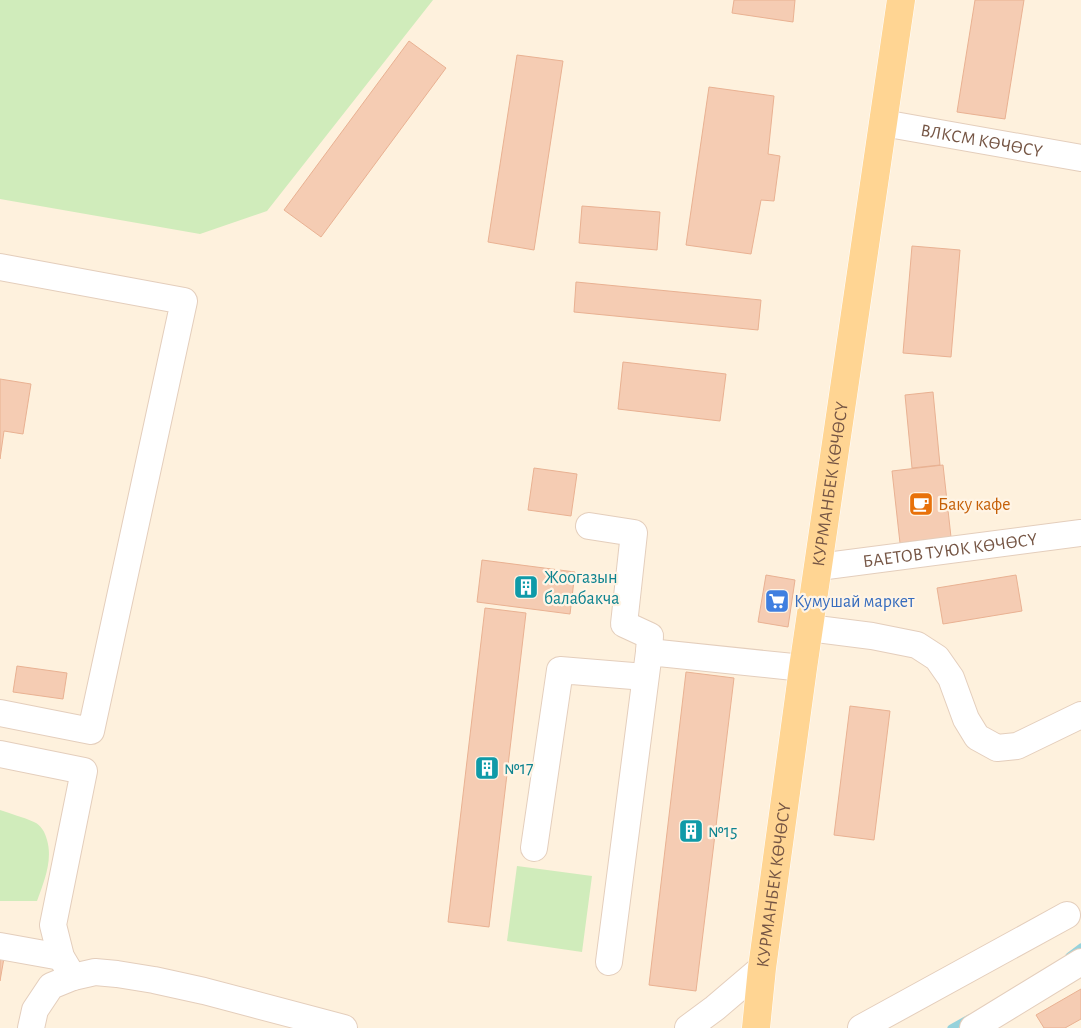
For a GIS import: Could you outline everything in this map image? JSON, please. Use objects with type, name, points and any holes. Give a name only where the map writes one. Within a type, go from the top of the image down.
[{"type":"main road","name":"КУРМАНБЕК КӨЧӨСҮ","points":[[756,1028],[762,968],[803,668],[901,0]]},
{"type":"street","name":"ВЛКСМ КӨЧӨСҮ","points":[[883,123],[1081,158]]},
{"type":"street","points":[[0,267],[184,302],[91,730],[53,925],[67,967]]},
{"type":"street","points":[[589,526],[634,534],[624,624],[650,636],[610,962]]},
{"type":"street","name":"БАЕТОВ ТУЮК КӨЧӨСҮ","points":[[819,567],[1081,533]]},
{"type":"street","points":[[809,628],[872,636],[917,645],[937,658],[951,678],[966,719],[976,737],[997,748],[1016,746],[1081,715]]},
{"type":"street","points":[[648,652],[803,668]]},
{"type":"street","points":[[534,848],[560,670],[645,678]]},
{"type":"street","points":[[0,713],[91,730]]},
{"type":"street","points":[[0,754],[84,771]]},
{"type":"street","points":[[861,1028],[1067,915]]},
{"type":"street","points":[[0,946],[67,967],[154,980],[204,991],[344,1028]]},
{"type":"street","points":[[972,1028],[1081,962]]},
{"type":"street","points":[[30,1028],[35,1010],[67,967]]},
{"type":"street","points":[[688,1028],[762,968]]},
{"type":"green space","points":[[0,0],[433,0],[267,211],[200,234],[0,199]]},
{"type":"green space","points":[[0,810],[36,823],[45,834],[49,855],[45,879],[37,901],[0,901]]},
{"type":"green space","points":[[517,866],[592,876],[582,952],[507,941]]},
{"type":"building","points":[[734,0],[795,0],[793,22],[732,13]]},
{"type":"building","points":[[975,0],[1024,0],[1005,119],[957,112]]},
{"type":"building","points":[[409,41],[446,68],[321,237],[284,210]]},
{"type":"building","points":[[517,55],[563,61],[534,250],[488,242]]},
{"type":"building","points":[[709,87],[774,96],[768,154],[780,156],[774,201],[761,200],[751,254],[686,245]]},
{"type":"building","points":[[582,206],[660,212],[657,250],[579,243]]},
{"type":"building","points":[[912,246],[960,250],[951,357],[903,353]]},
{"type":"building","points":[[576,282],[761,300],[758,330],[574,312]]},
{"type":"building","points":[[623,362],[726,374],[720,421],[618,409]]},
{"type":"building","points":[[0,379],[31,384],[23,434],[4,431],[0,459]]},
{"type":"building","points":[[933,392],[940,465],[912,468],[905,395]]},
{"type":"building","name":"Баку кафе","points":[[943,465],[951,537],[900,543],[892,471]]},
{"type":"building","points":[[534,468],[577,474],[571,516],[528,510]]},
{"type":"building","name":"Жоогазын балабакча","points":[[482,560],[575,572],[570,614],[477,602]]},
{"type":"building","name":"Кумушай маркет","points":[[766,575],[795,580],[788,627],[758,622]]},
{"type":"building","points":[[1016,575],[1022,611],[943,624],[937,588]]},
{"type":"building","name":"№17","points":[[485,608],[526,613],[489,927],[448,922]]},
{"type":"building","points":[[17,666],[67,673],[63,699],[13,692]]},
{"type":"building","name":"№15","points":[[686,672],[734,678],[696,991],[649,985]]},
{"type":"building","points":[[850,706],[890,711],[874,840],[834,835]]},
{"type":"building","points":[[0,958],[4,958],[0,981]]},
{"type":"building","points":[[1081,989],[1081,1019],[1065,1028],[1044,1028],[1036,1015]]},
{"type":"waterway","points":[[1069,956],[1081,947]]},
{"type":"waterway","points":[[951,1028],[969,1018]]},
{"type":"place","name":"Баку кафе","points":[[921,504]]},
{"type":"place","name":"Жоогазын балабакча","points":[[526,587]]},
{"type":"place","name":"Кумушай маркет","points":[[777,601]]},
{"type":"place","name":"№17","points":[[487,768]]},
{"type":"place","name":"№15","points":[[691,831]]}]
